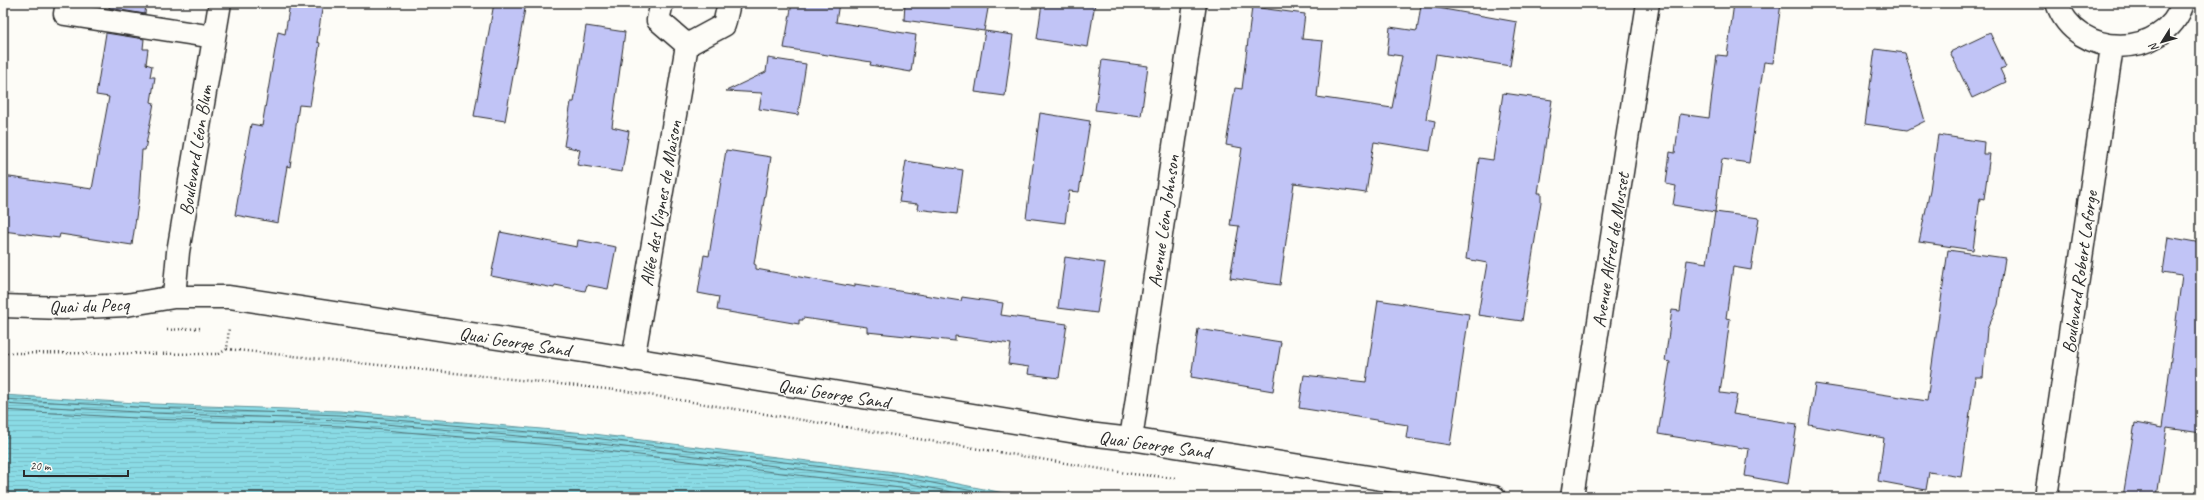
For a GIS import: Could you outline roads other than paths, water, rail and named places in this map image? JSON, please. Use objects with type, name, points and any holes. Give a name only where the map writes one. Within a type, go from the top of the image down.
[{"type":"street","points":[[67,3],[65,14],[214,37]]},
{"type":"street","name":"Boulevard Léon Blum","points":[[174,297],[178,252],[220,3]]},
{"type":"street","points":[[662,3],[658,20],[687,45],[724,25],[729,3]]},
{"type":"street","name":"Avenue Léon Johnson","points":[[1132,439],[1194,3]]},
{"type":"street","name":"Avenue Alfred de Musset","points":[[1572,497],[1648,3]]},
{"type":"street","points":[[2057,3],[2069,24],[2082,35],[2098,43],[2112,47],[2136,45],[2157,36],[2174,21],[2184,3]]},
{"type":"street","name":"Allée des Vignes de Maison","points":[[633,360],[687,45]]},
{"type":"street","name":"Boulevard Robert Laforge","points":[[2046,497],[2112,47]]},
{"type":"street","name":"Quai George Sand","points":[[174,297],[229,297],[1494,497]]},
{"type":"street","name":"Quai du Pecq","points":[[3,306],[63,308],[126,305],[174,297]]},
{"type":"water","points":[[3,395],[153,404],[340,411],[586,433],[903,473],[1024,497],[3,497]]}]
